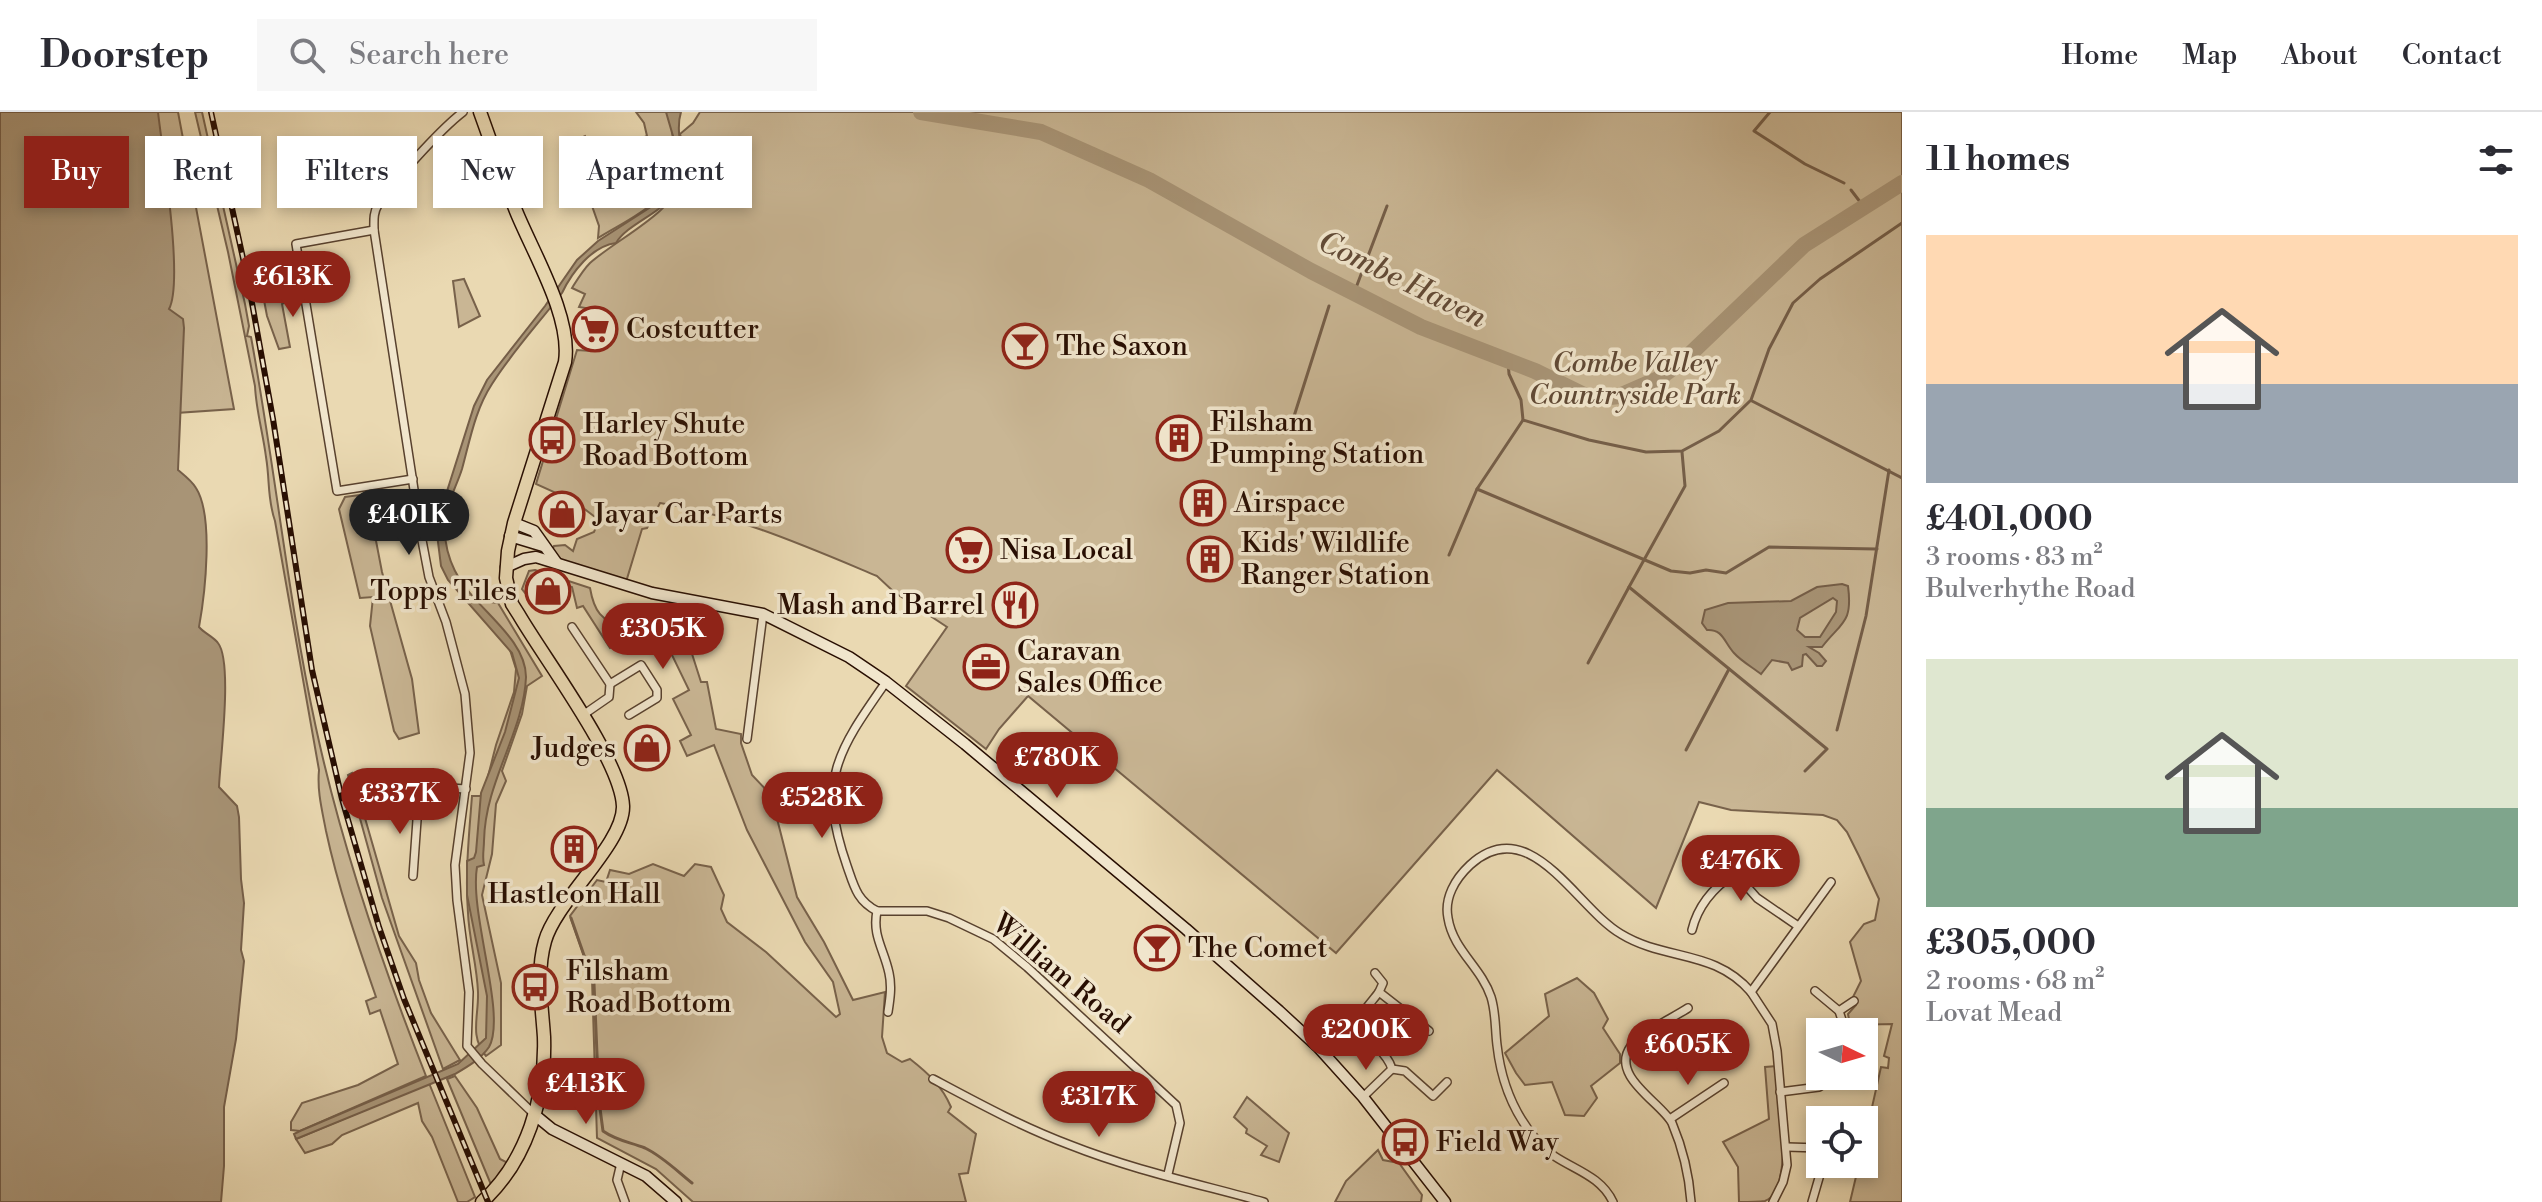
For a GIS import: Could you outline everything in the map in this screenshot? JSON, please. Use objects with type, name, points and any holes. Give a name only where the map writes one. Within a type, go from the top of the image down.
[{"type":"highway","points":[[480,112],[516,212],[556,304],[566,340],[565,362],[510,536],[506,567],[512,604],[582,715],[612,768],[622,798],[622,815],[613,835],[556,917],[545,942],[540,974],[544,1058],[535,1115],[509,1175],[482,1202]]},
{"type":"main road","points":[[514,523],[534,531],[557,563]]},
{"type":"main road","points":[[510,536],[543,546]]},
{"type":"main road","points":[[506,567],[529,557],[652,593],[763,614],[849,657],[886,682],[965,744],[1209,949],[1318,1047],[1363,1097],[1445,1202]]},
{"type":"main road","points":[[535,1115],[552,1129],[646,1176],[676,1202]]},
{"type":"street","points":[[463,112],[403,174],[378,205],[374,230],[429,577],[446,622],[465,694],[470,753],[455,865],[469,992],[467,1046],[535,1115]]},
{"type":"street","points":[[374,230],[296,244],[337,491],[413,479]]},
{"type":"street","points":[[747,739],[763,614]]},
{"type":"street","points":[[572,627],[610,684],[609,697],[582,715]]},
{"type":"street","points":[[610,684],[641,665],[657,690],[657,698],[629,715]]},
{"type":"street","points":[[886,682],[843,747],[831,804],[838,840],[857,895],[864,905],[877,911],[874,928],[890,975],[888,1012]]},
{"type":"street","points":[[377,803],[434,787],[466,789]]},
{"type":"street","points":[[410,794],[417,820],[413,876]]},
{"type":"street","points":[[1613,1202],[1608,1191],[1597,1180],[1552,1155],[1539,1143],[1506,1091],[1491,995],[1482,977],[1457,944],[1449,924],[1450,892],[1460,874],[1477,858],[1499,850],[1535,855],[1553,868],[1600,919],[1622,935],[1644,945],[1718,965],[1751,992],[1772,1024],[1777,1051],[1787,1147],[1783,1182],[1773,1202]]},
{"type":"street","points":[[1726,859],[1757,898],[1798,926]]},
{"type":"street","points":[[1692,930],[1693,914],[1708,896],[1735,873]]},
{"type":"street","points":[[1751,992],[1831,882]]},
{"type":"street","points":[[1825,890],[1834,896]]},
{"type":"street","name":"William Road","points":[[877,911],[927,911],[949,918],[993,939],[1027,967],[1176,1105],[1180,1123],[1168,1174]]},
{"type":"street","points":[[1375,973],[1383,983],[1362,1015],[1361,1025],[1366,1036],[1387,1055],[1392,1069]]},
{"type":"street","points":[[1815,991],[1839,1011],[1841,1018]]},
{"type":"street","points":[[1379,992],[1429,1031]]},
{"type":"street","points":[[1839,1011],[1854,1001]]},
{"type":"street","points":[[1688,1008],[1637,1040],[1629,1048],[1627,1060],[1630,1075],[1639,1089],[1670,1119],[1683,1151],[1691,1202]]},
{"type":"street","points":[[1363,1097],[1392,1069]]},
{"type":"street","points":[[1392,1069],[1405,1071],[1433,1096],[1447,1082]]},
{"type":"street","points":[[933,1079],[1017,1123],[1072,1146],[1128,1165],[1264,1202]]},
{"type":"street","points":[[1670,1119],[1724,1083]]},
{"type":"street","points":[[1780,1092],[1806,1089]]},
{"type":"street","points":[[1787,1147],[1806,1148]]},
{"type":"street","points":[[621,1163],[617,1180],[625,1202]]},
{"type":"street","points":[[1812,1202],[1819,1178]]},
{"type":"green space","points":[[0,112],[178,112],[183,136],[145,136],[145,208],[196,208],[234,409],[0,425]]},
{"type":"green space","points":[[195,112],[202,112],[207,136],[201,136]]},
{"type":"green space","points":[[636,112],[667,112],[672,118],[673,136],[647,136],[644,123]]},
{"type":"green space","name":"Combe Valley Countryside Park","points":[[700,112],[1902,112],[1902,1202],[1850,1202],[1856,1178],[1878,1178],[1878,1106],[1872,1106],[1881,1067],[1888,1068],[1889,1058],[1884,1056],[1892,1024],[1878,1024],[1878,1018],[1849,1018],[1848,1014],[1856,1005],[1853,997],[1861,981],[1850,942],[1864,924],[1875,920],[1879,899],[1847,832],[1837,820],[1823,815],[1731,810],[1699,802],[1656,908],[1497,770],[1336,953],[1028,696],[986,749],[906,686],[947,627],[894,592],[877,576],[743,524],[660,503],[647,528],[642,529],[626,582],[564,566],[552,550],[554,546],[565,545],[573,551],[577,539],[594,532],[599,520],[574,501],[536,484],[577,350],[591,351],[603,341],[605,311],[579,307],[585,294],[572,288],[590,263],[662,208],[752,208],[752,136],[680,136]]},
{"type":"green space","points":[[218,208],[224,208],[245,304],[249,326],[247,336],[251,337],[260,386],[297,631],[326,773],[364,904],[426,1076],[300,1131],[291,1130],[291,1122],[302,1103],[358,1085],[398,1064],[380,1010],[370,1014],[366,1001],[376,997],[342,894],[326,831],[319,793],[319,770],[271,505],[255,386]]},
{"type":"green space","points":[[593,208],[647,208],[598,238],[599,226]]},
{"type":"green space","points":[[287,254],[294,294],[284,297],[282,304],[290,347],[279,349],[267,316],[256,258]]},
{"type":"green space","points":[[464,279],[480,316],[459,327],[453,281]]},
{"type":"green space","points":[[367,494],[382,572],[412,679],[419,733],[399,739],[394,731],[370,626],[373,597],[360,598],[339,509],[345,497]]},
{"type":"green space","points":[[535,570],[590,588],[600,614],[624,627],[640,615],[678,610],[701,682],[707,682],[716,729],[741,734],[752,775],[771,795],[797,897],[853,1000],[885,992],[882,1037],[887,1053],[902,1062],[910,1059],[923,1069],[943,1093],[951,1107],[948,1112],[976,1134],[968,1173],[959,1174],[966,1202],[693,1202],[656,1169],[597,1138],[592,979],[570,916],[597,880],[606,882],[610,870],[629,874],[653,864],[684,876],[695,864],[711,867],[724,895],[721,909],[727,922],[766,952],[836,1017],[840,1014],[833,982],[805,942],[747,830],[714,745],[687,756],[680,741],[691,735],[673,699],[689,690],[657,624],[610,648],[583,606],[577,608],[572,587],[531,576],[525,593],[522,589],[529,571]]},
{"type":"green space","points":[[466,599],[498,603],[542,676],[527,686],[522,714],[502,771],[506,781],[496,804],[492,854],[482,895],[501,983],[501,1045],[486,1056],[476,1033],[477,982],[467,898],[472,796],[483,796],[514,692],[516,669],[510,650]]},
{"type":"green space","points":[[352,773],[399,936],[416,963],[431,1013],[460,1060],[443,1069],[382,898],[348,775]]},
{"type":"green space","points":[[1577,978],[1594,993],[1608,1019],[1603,1028],[1620,1054],[1620,1063],[1591,1086],[1597,1098],[1584,1116],[1565,1115],[1552,1082],[1525,1085],[1505,1053],[1549,1016],[1545,994]]},
{"type":"green space","points":[[1777,1066],[1783,1139],[1780,1179],[1774,1193],[1765,1201],[1739,1202],[1738,1167],[1723,1142],[1769,1119],[1765,1067]]},
{"type":"green space","points":[[455,1076],[477,1108],[500,1159],[510,1164],[492,1187],[447,1079]]},
{"type":"green space","points":[[429,1083],[475,1197],[467,1202],[458,1202],[432,1137],[422,1121],[418,1103],[342,1135],[332,1144],[305,1153],[296,1139]]},
{"type":"green space","points":[[1247,1097],[1289,1133],[1279,1162],[1261,1155],[1267,1146],[1246,1133],[1247,1129],[1234,1117]]},
{"type":"green space","points":[[1378,1150],[1383,1160],[1399,1163],[1422,1195],[1421,1202],[1335,1202],[1346,1181]]},
{"type":"shaded area","points":[[0,112],[158,112],[161,136],[145,136],[145,208],[169,208],[174,272],[169,309],[183,319],[184,328],[178,470],[196,488],[205,517],[205,576],[199,627],[218,643],[225,670],[219,787],[237,806],[244,903],[241,950],[244,961],[236,1039],[224,1107],[221,1202],[0,1202]]},
{"type":"shaded area","points":[[666,112],[681,112],[679,136],[673,136]]},
{"type":"shaded area","points":[[649,208],[659,208],[628,230],[616,243],[599,249],[584,261],[508,360],[481,404],[445,519],[445,540],[455,571],[474,598],[512,640],[524,664],[526,677],[519,717],[497,777],[486,819],[484,865],[477,867],[478,910],[494,1012],[489,1047],[478,1059],[455,1074],[296,1139],[294,1134],[300,1131],[458,1064],[486,1038],[487,996],[467,895],[467,861],[474,858],[476,852],[481,793],[505,732],[519,678],[512,653],[448,580],[441,566],[436,526],[474,406],[487,380],[577,260],[598,241]]},
{"type":"shaded area","points":[[1848,586],[1849,599],[1847,615],[1840,627],[1822,647],[1809,647],[1826,661],[1822,666],[1817,666],[1806,654],[1803,655],[1802,666],[1792,670],[1788,663],[1772,660],[1761,674],[1737,656],[1720,634],[1707,630],[1702,623],[1705,610],[1728,603],[1791,601],[1817,587]],"holes":[[[1833,598],[1837,601],[1836,612],[1820,637],[1805,637],[1797,630],[1800,618]]]},
{"type":"waterway","name":"Combe Haven","points":[[921,112],[1041,132],[1149,180],[1311,271],[1421,327],[1535,371],[1592,399],[1619,396],[1658,379],[1686,358],[1804,245],[1902,183]]},
{"type":"waterway","points":[[1770,112],[1754,131],[1805,164],[1844,183]]},
{"type":"waterway","points":[[1851,190],[1864,207]]},
{"type":"waterway","points":[[1354,293],[1387,206]]},
{"type":"waterway","points":[[1508,361],[1509,374],[1521,400],[1523,420],[1589,440],[1646,452],[1682,451],[1719,431],[1751,400],[1769,349],[1793,303],[1820,279],[1902,223]]},
{"type":"waterway","points":[[1268,416],[1289,432],[1329,306]]},
{"type":"waterway","points":[[1752,401],[1902,478]]},
{"type":"waterway","points":[[1449,555],[1477,489],[1523,420]]},
{"type":"waterway","points":[[1682,452],[1685,486],[1629,587],[1827,749],[1805,771]]},
{"type":"waterway","points":[[1837,730],[1866,616],[1889,470]]},
{"type":"waterway","points":[[1477,489],[1671,571],[1726,573],[1769,547],[1877,549]]},
{"type":"waterway","points":[[1588,663],[1629,587]]},
{"type":"waterway","points":[[1686,750],[1729,669]]},
{"type":"waterway","points":[[571,918],[594,984],[603,1131],[651,1151],[692,1183]]},
{"type":"railway","points":[[211,112],[248,281],[273,419],[312,670],[342,799],[379,927],[404,999],[488,1202]]},
{"type":"place","name":"Costcutter","points":[[595,329]]},
{"type":"place","name":"The Saxon","points":[[1025,346]]},
{"type":"place","name":"Filsham Pumping Station","points":[[1179,438]]},
{"type":"place","name":"Harley Shute Road Bottom","points":[[552,440]]},
{"type":"place","name":"Airspace","points":[[1203,503]]},
{"type":"place","name":"Jayar Car Parts","points":[[562,514]]},
{"type":"place","name":"Nisa Local","points":[[969,550]]},
{"type":"place","name":"Kids' Wildlife Ranger Station","points":[[1210,559]]},
{"type":"place","name":"Topps Tiles","points":[[548,591]]},
{"type":"place","name":"Mash and Barrel","points":[[1015,605]]},
{"type":"place","name":"Caravan Sales Office","points":[[986,667]]},
{"type":"place","name":"Judges","points":[[647,748]]},
{"type":"place","name":"Hastleon Hall","points":[[574,849]]},
{"type":"place","name":"The Comet","points":[[1157,948]]},
{"type":"place","name":"Filsham Road Bottom","points":[[535,987]]},
{"type":"place","name":"Field Way","points":[[1405,1142]]}]
